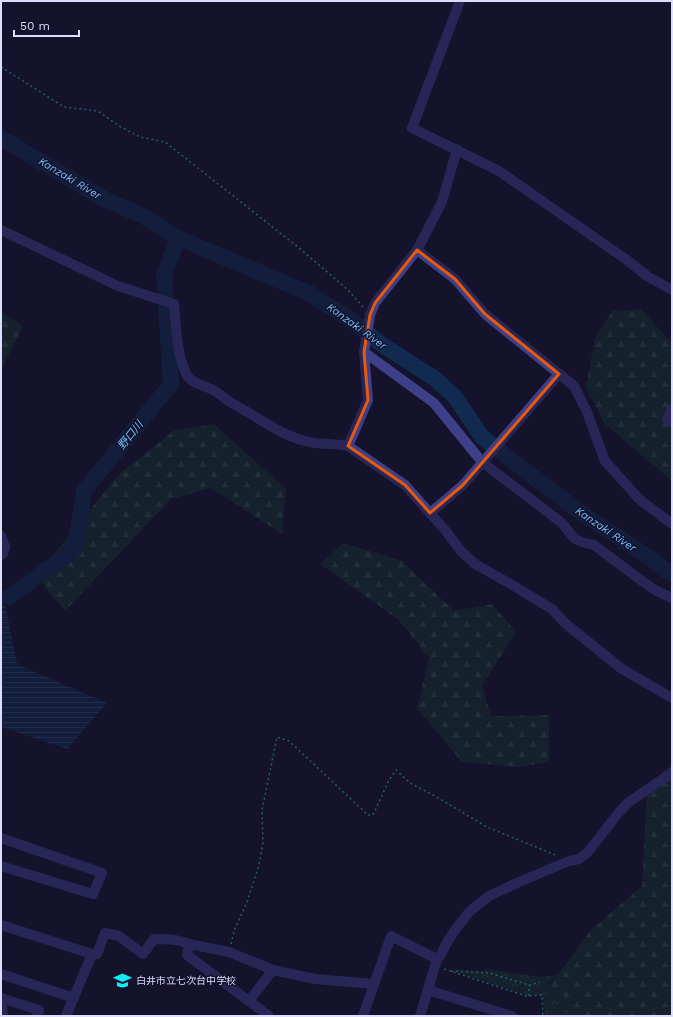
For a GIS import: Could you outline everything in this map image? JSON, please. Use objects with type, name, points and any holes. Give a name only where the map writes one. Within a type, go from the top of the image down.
[{"type":"street","points":[[460,1],[412,128],[500,171],[627,260],[647,276],[672,290]]},
{"type":"street","points":[[348,446],[368,400],[364,352],[370,315],[375,303],[417,250],[442,202],[457,149]]},
{"type":"street","points":[[1,230],[118,286],[174,304],[178,345],[187,376],[199,385],[214,390],[228,401],[275,429],[307,442],[341,444],[348,446],[405,485],[445,530],[461,551],[475,564],[552,609],[566,624],[622,669],[672,698]]},
{"type":"street","points":[[417,250],[455,279],[485,314],[574,386],[587,412],[605,461],[638,499],[672,524]]},
{"type":"street","points":[[364,352],[434,403],[482,462],[562,523],[575,539],[594,545],[655,590],[672,598]]},
{"type":"street","points":[[430,513],[463,485],[559,374]]},
{"type":"street","points":[[672,409],[667,419],[672,422]]},
{"type":"street","points":[[1,536],[5,547],[4,554],[1,555]]},
{"type":"street","points":[[420,1016],[436,962],[455,930],[469,912],[489,896],[569,861],[579,859],[587,853],[620,811],[629,802],[672,773]]},
{"type":"street","points":[[1,838],[102,873],[93,894],[1,866]]},
{"type":"street","points":[[1,925],[92,954],[97,954],[105,933],[119,936],[143,954],[154,939],[166,939],[229,952],[273,970],[315,979],[374,984]]},
{"type":"street","points":[[363,1016],[391,936],[436,962]]},
{"type":"street","points":[[189,944],[187,955],[269,1016]]},
{"type":"street","points":[[66,1016],[92,954]]},
{"type":"street","points":[[249,1001],[273,970]]},
{"type":"street","points":[[1,974],[74,998]]},
{"type":"street","points":[[428,990],[512,1016]]},
{"type":"street","points":[[3,1016],[1,998],[39,1010],[37,1016]]},
{"type":"path","points":[[1,67],[64,106],[98,112],[119,126],[140,137],[165,142],[304,252],[347,289],[370,315]]},
{"type":"path","points":[[229,952],[234,931],[247,902],[259,865],[263,842],[262,810],[277,737],[289,741],[368,815],[373,815],[389,780],[396,770],[410,783],[487,827],[569,861]]},
{"type":"path","points":[[436,962],[449,971],[526,996],[542,996],[543,1016]]},
{"type":"path","points":[[449,971],[489,973],[529,985],[540,982]]},
{"type":"path","points":[[529,985],[529,996]]},
{"type":"highlighted area","points":[[417,250],[455,279],[485,314],[559,374],[463,485],[430,513],[405,485],[348,446],[368,400],[364,352],[370,315],[375,303]]},
{"type":"green space","points":[[641,309],[672,343],[672,481],[605,424],[586,387],[595,338],[612,311]]},
{"type":"green space","points":[[1,312],[23,326],[1,370]]},
{"type":"green space","points":[[214,424],[286,489],[282,534],[211,488],[171,499],[65,611],[36,576],[120,473],[175,430]]},
{"type":"green space","points":[[343,543],[402,561],[454,611],[492,604],[516,632],[482,686],[491,716],[549,715],[549,762],[518,767],[462,762],[417,708],[429,658],[399,620],[320,564]]},
{"type":"green space","points":[[672,764],[672,1016],[558,1016],[550,985],[590,931],[642,886],[647,787]]},
{"type":"green space","points":[[454,969],[482,971],[485,969],[542,977],[559,974],[547,983],[572,1002],[573,1016],[545,1016],[542,995],[526,995],[454,971]]},
{"type":"water","points":[[1,584],[17,664],[107,703],[67,749],[1,727]]},
{"type":"waterway","name":"Kanzaki River","points":[[1,138],[106,200],[141,215],[178,238],[311,294],[346,316],[384,346],[434,378],[455,397],[482,437],[580,512],[650,558],[665,570],[672,573]]},
{"type":"waterway","name":"野口川","points":[[9,597],[75,549],[84,491],[171,384],[164,276],[178,238]]},
{"type":"place","name":"白井市立七次台中学校","points":[[123,980]]}]
